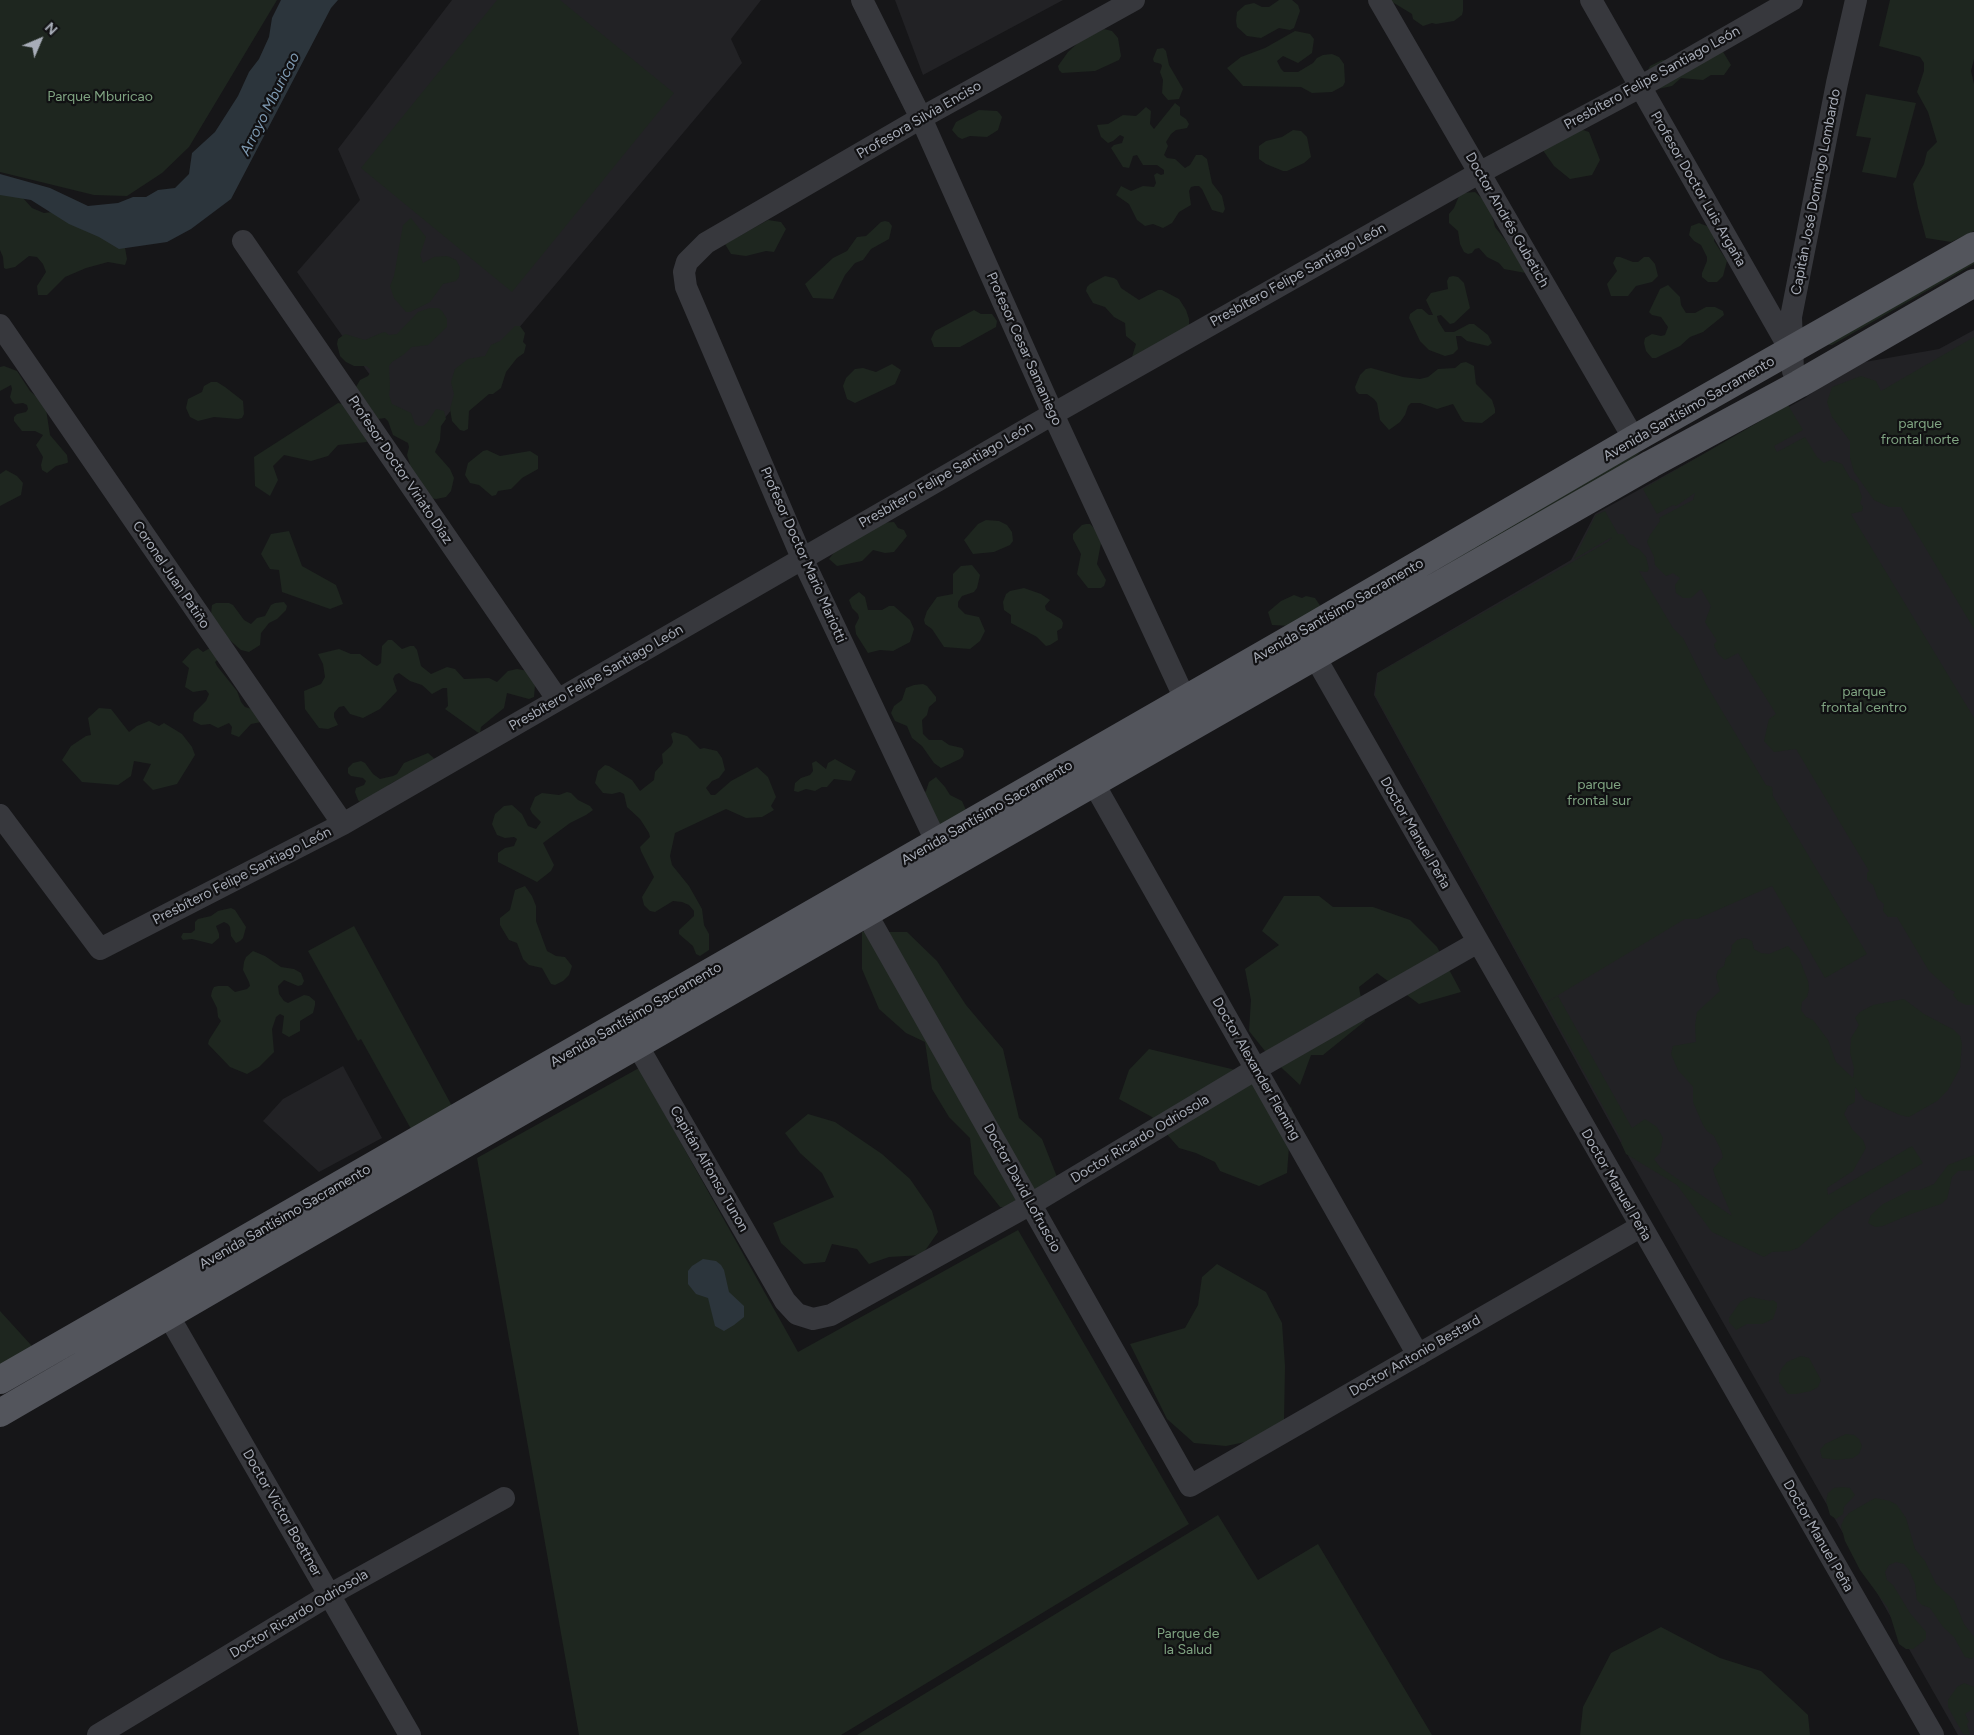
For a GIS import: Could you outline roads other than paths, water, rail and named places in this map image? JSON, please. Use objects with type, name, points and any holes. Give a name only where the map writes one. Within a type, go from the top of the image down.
[{"type":"main road","name":"Avenida Santísimo Sacramento","points":[[0,1413],[948,866],[1651,464],[1974,246]]},
{"type":"main road","name":"Avenida Santísimo Sacramento","points":[[6,1376],[1301,633],[1634,439],[1794,369],[1974,283]]},
{"type":"main road","points":[[258,1232],[272,1255]]},
{"type":"main road","points":[[6,1376],[27,1398]]},
{"type":"street","name":"Profesor Cesar Samaniego","points":[[862,0],[921,118],[1052,414],[1185,699]]},
{"type":"street","name":"Profesora Silvia Enciso","points":[[706,244],[921,118],[1134,0]]},
{"type":"street","name":"Doctor Andrés Gubetich","points":[[1379,0],[1634,439]]},
{"type":"street","name":"Profesor Doctor Luis Argaña","points":[[1591,0],[1794,369]]},
{"type":"street","name":"Presbítero Felipe Santiago León","points":[[0,815],[100,949],[342,824],[1052,414],[1480,174],[1640,87],[1792,0]]},
{"type":"street","name":"Capitán José Domingo Lombardo","points":[[1794,369],[1790,317],[1837,83],[1856,0]]},
{"type":"street","name":"Profesor Doctor Viriato Díaz","points":[[243,241],[558,700]]},
{"type":"street","name":"Profesor Doctor Mario Mariotti","points":[[706,244],[687,262],[684,272],[686,287],[802,558],[948,866]]},
{"type":"street","name":"Coronel Juan Patiño","points":[[0,325],[342,824]]},
{"type":"street","name":"Doctor Manuel Peña","points":[[1301,633],[1933,1735]]},
{"type":"street","name":"Doctor Alexander Fleming","points":[[1094,784],[1418,1355]]},
{"type":"street","name":"Doctor David Lofruscio","points":[[853,890],[1190,1486]]},
{"type":"street","name":"Doctor Ricardo Odriosola","points":[[797,1314],[813,1319],[831,1315],[1031,1204],[1256,1069],[1478,942]]},
{"type":"street","name":"Capitán Alfonso Tunon","points":[[623,1022],[786,1301],[797,1314]]},
{"type":"street","name":"Doctor Antonio Bestard","points":[[1190,1486],[1640,1227]]},
{"type":"street","name":"Doctor Victor Boettner","points":[[154,1291],[410,1735]]},
{"type":"street","name":"Doctor Ricardo Odriosola","points":[[106,1733],[329,1595],[504,1498]]},
{"type":"water","name":"Arroyo Mburicao","points":[[281,0],[338,0],[331,8],[231,199],[191,229],[167,242],[119,249],[99,237],[69,224],[31,200],[0,195],[0,174],[50,188],[88,206],[118,203],[133,197],[146,197],[158,190],[175,188],[189,174],[192,153],[215,132],[238,96],[249,72],[259,59],[269,37],[272,18]]},
{"type":"water","points":[[703,1259],[716,1261],[721,1265],[729,1292],[744,1306],[744,1317],[724,1331],[715,1326],[708,1298],[696,1294],[688,1284],[688,1271]]},
{"type":"park label","name":"Parque Mburicao","points":[[100,97]]},
{"type":"park label","name":"parque frontal norte","points":[[1920,432]]},
{"type":"park label","name":"parque frontal centro","points":[[1864,700]]},
{"type":"park label","name":"parque frontal sur","points":[[1599,794]]},
{"type":"park label","name":"Parque de la Salud","points":[[1188,1642]]}]
